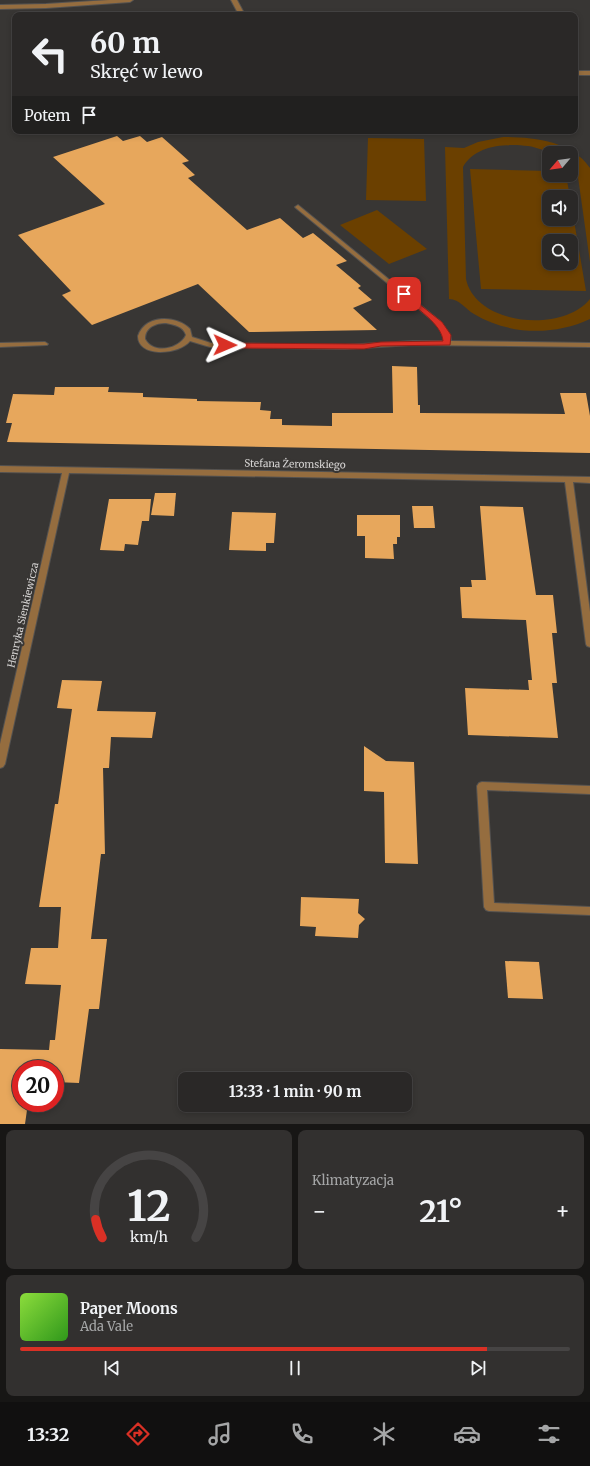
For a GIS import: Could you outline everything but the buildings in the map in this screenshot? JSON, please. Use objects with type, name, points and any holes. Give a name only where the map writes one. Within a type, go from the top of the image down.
[{"type":"street","points":[[0,7],[46,6],[130,0]]},
{"type":"street","points":[[234,0],[240,12]]},
{"type":"street","points":[[578,73],[590,73]]},
{"type":"street","points":[[298,207],[439,324],[447,335],[448,344]]},
{"type":"street","points":[[166,321],[174,322],[187,328],[189,338],[185,344],[179,348],[163,350],[147,347],[142,342],[141,333],[145,328],[157,322],[166,321]]},
{"type":"street","points":[[189,338],[210,345],[352,347],[381,344],[590,345]]},
{"type":"street","points":[[0,345],[45,344]]},
{"type":"street","name":"Stefana Żeromskiego","points":[[0,469],[590,480]]},
{"type":"street","name":"Henryka Sienkiewicza","points":[[0,764],[66,470]]},
{"type":"street","points":[[569,480],[590,644]]},
{"type":"street","points":[[590,790],[482,786],[490,907],[590,911]]},
{"type":"shaded area","points":[[503,137],[527,138],[551,142],[562,146],[542,146],[542,150],[519,145],[492,147],[475,154],[463,167],[466,279],[473,295],[486,307],[503,315],[522,319],[542,320],[561,317],[577,310],[590,299],[590,319],[576,325],[562,328],[532,331],[517,329],[488,321],[474,314],[453,299],[449,299],[445,147],[464,148],[478,142]]},
{"type":"shaded area","points":[[368,138],[424,139],[426,201],[366,200]]},
{"type":"shaded area","points":[[578,156],[590,168],[590,262],[578,177]]},
{"type":"shaded area","points":[[470,169],[542,171],[542,182],[567,182],[569,190],[542,190],[542,226],[575,226],[576,234],[542,234],[542,270],[578,270],[578,244],[586,291],[481,289]]},
{"type":"shaded area","points":[[377,210],[427,249],[389,264],[340,225]]},
{"type":"route","points":[[225,345],[364,347],[381,344],[448,344],[447,335],[439,324],[404,294]]}]
